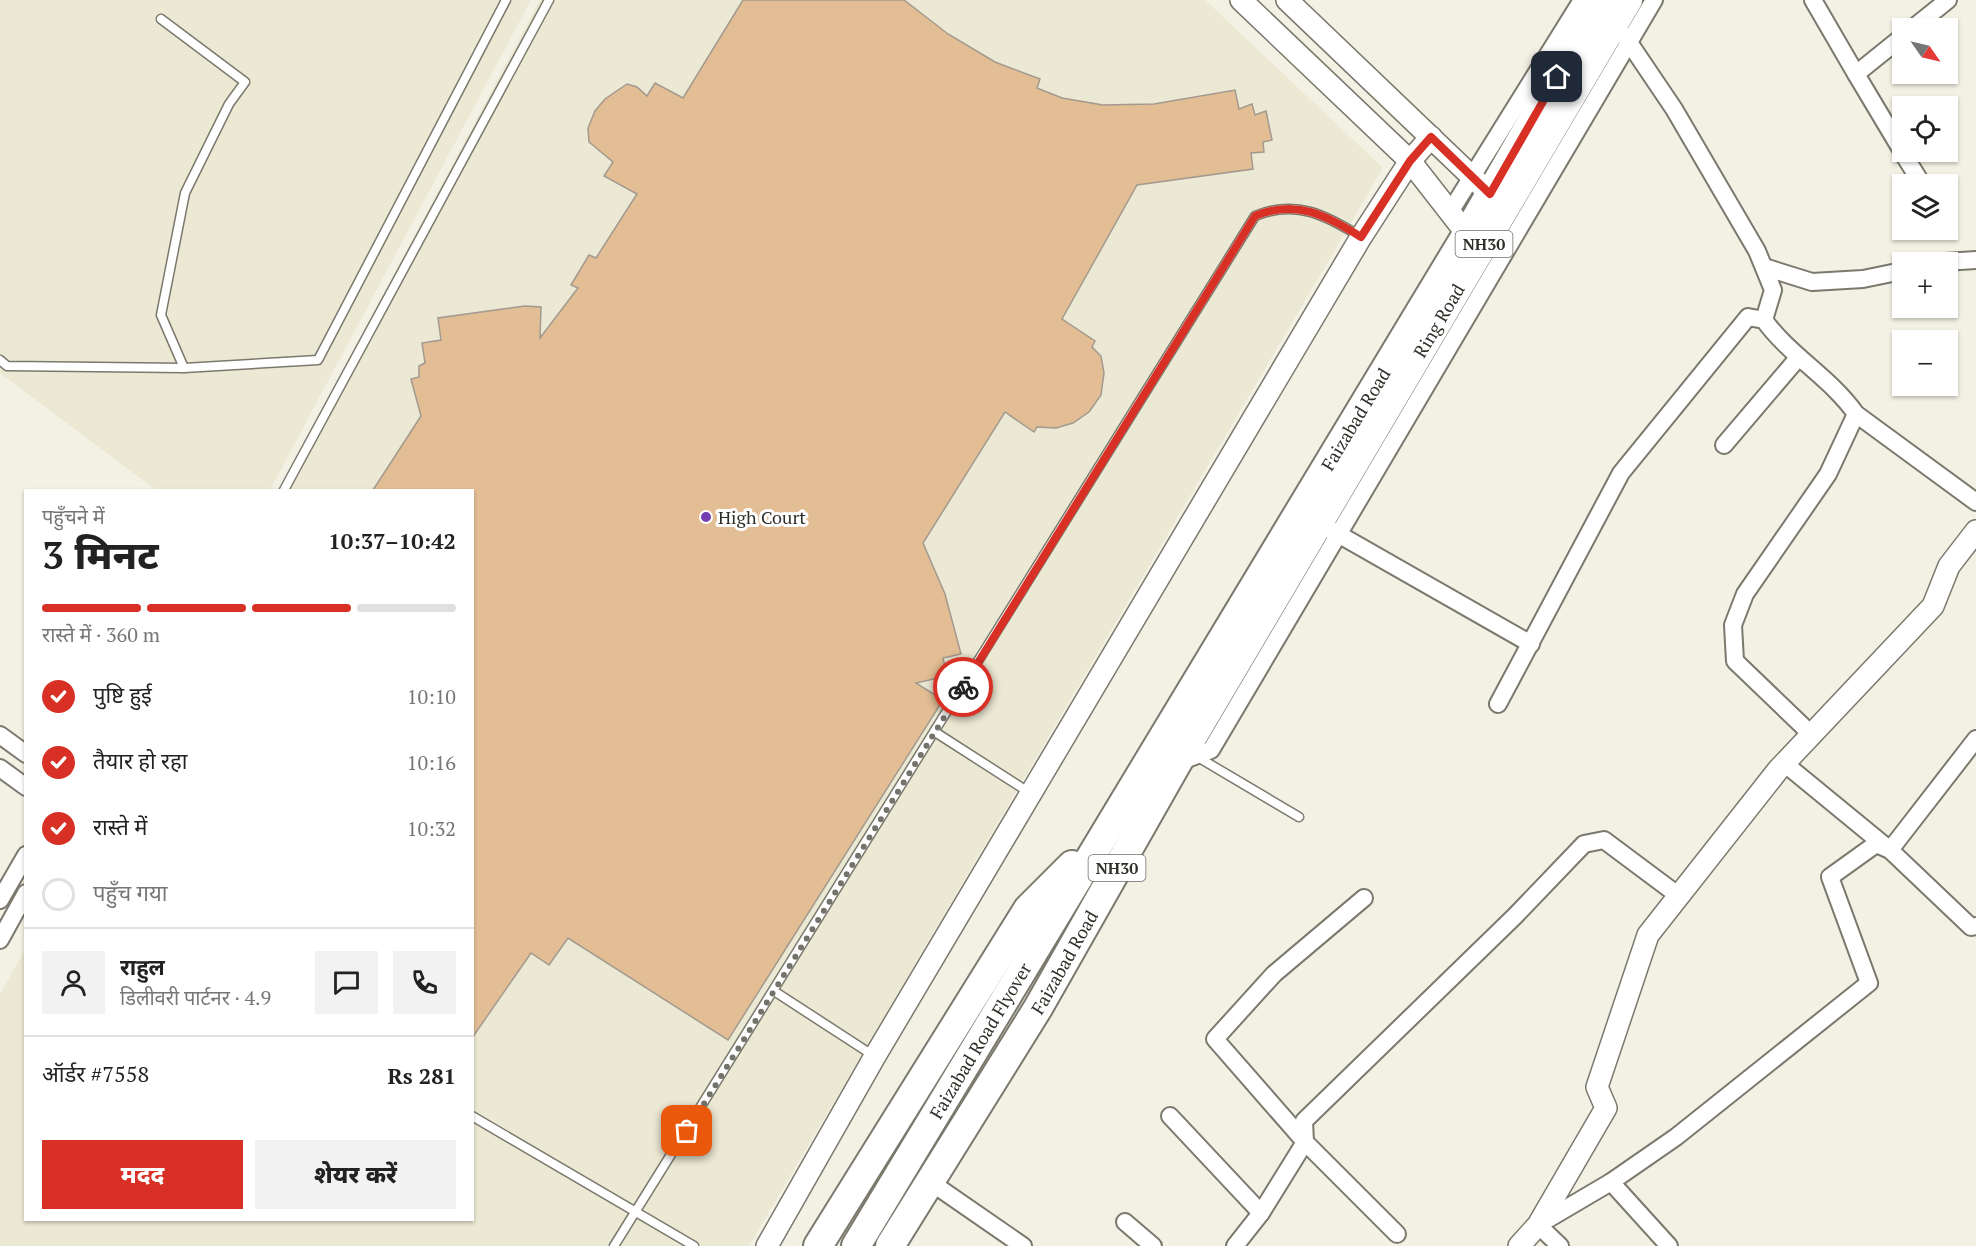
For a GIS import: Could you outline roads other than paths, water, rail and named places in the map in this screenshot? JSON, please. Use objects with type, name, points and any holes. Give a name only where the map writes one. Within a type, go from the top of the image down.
[{"type":"highway","name":"Faizabad Road","points":[[1103,834],[1467,234],[1481,185],[1618,16]]},
{"type":"highway","name":"Ring Road","points":[[1339,488],[1618,16]]},
{"type":"highway","name":"Faizabad Road","points":[[890,1246],[1038,1008],[1186,759],[1329,529],[1339,488]]},
{"type":"highway","name":"Faizabad Road Flyover","points":[[856,1246],[1103,834]]},
{"type":"highway","name":"NH30","points":[[818,1246],[1028,909],[1103,834]]},
{"type":"street","points":[[1240,0],[1410,161],[1467,234]]},
{"type":"street","points":[[1287,0],[1481,185]]},
{"type":"street","points":[[1450,212],[1481,185],[1582,0]]},
{"type":"street","points":[[1531,644],[1329,529],[1618,16],[1654,0]]},
{"type":"street","points":[[1813,0],[1892,134]]},
{"type":"street","points":[[1926,18],[1948,0]]},
{"type":"street","points":[[1618,16],[1757,251],[1773,290],[1764,320]]},
{"type":"street","points":[[1856,74],[1892,45]]},
{"type":"street","points":[[767,1246],[875,1056],[1361,237],[1410,161],[1431,137]]},
{"type":"street","points":[[1958,261],[1976,260]]},
{"type":"street","points":[[1764,267],[1812,282],[1863,279],[1892,273]]},
{"type":"street","points":[[1498,704],[1621,473],[1748,317],[1764,320],[1779,340],[1847,401],[1856,414],[1976,502]]},
{"type":"street","points":[[1724,445],[1798,358]]},
{"type":"street","points":[[1812,734],[1736,661],[1733,625],[1745,594],[1828,474],[1856,414]]},
{"type":"street","points":[[1518,1246],[1538,1225],[1606,1108],[1597,1087],[1648,935],[1784,763],[1933,606],[1949,566],[1976,531]]},
{"type":"street","points":[[0,735],[24,753]]},
{"type":"street","points":[[1890,850],[1976,739]]},
{"type":"street","points":[[1784,763],[1890,850],[1973,926],[1976,943]]},
{"type":"street","points":[[0,768],[24,786]]},
{"type":"street","points":[[1234,1246],[1260,1213],[1305,1142],[1304,1121],[1508,923],[1584,844],[1604,840],[1679,896]]},
{"type":"street","points":[[1538,1225],[1611,1182],[1676,1137],[1869,983],[1830,878],[1876,844],[1890,850]]},
{"type":"street","points":[[0,900],[24,858]]},
{"type":"street","points":[[0,940],[24,897]]},
{"type":"street","points":[[1364,898],[1274,974],[1215,1039],[1305,1142],[1397,1234]]},
{"type":"street","points":[[1170,1116],[1260,1213]]},
{"type":"street","points":[[929,1181],[1023,1246]]},
{"type":"street","points":[[1611,1182],[1669,1246]]},
{"type":"street","points":[[1125,1222],[1153,1246]]},
{"type":"street","points":[[1538,1225],[1560,1246]]},
{"type":"lane","points":[[0,360],[8,366],[184,368],[318,360],[506,0]]},
{"type":"lane","points":[[285,489],[549,0]]},
{"type":"lane","points":[[161,19],[245,81],[229,104],[185,193],[161,315],[184,368]]},
{"type":"lane","points":[[614,1246],[1255,216],[1274,208],[1293,207],[1331,218],[1361,237]]},
{"type":"lane","points":[[935,732],[1030,794]]},
{"type":"lane","points":[[1186,759],[1299,817]]},
{"type":"lane","points":[[774,991],[875,1056]]},
{"type":"lane","points":[[474,1117],[694,1246]]},
{"type":"place","name":"High Court","points":[[706,517]]}]
